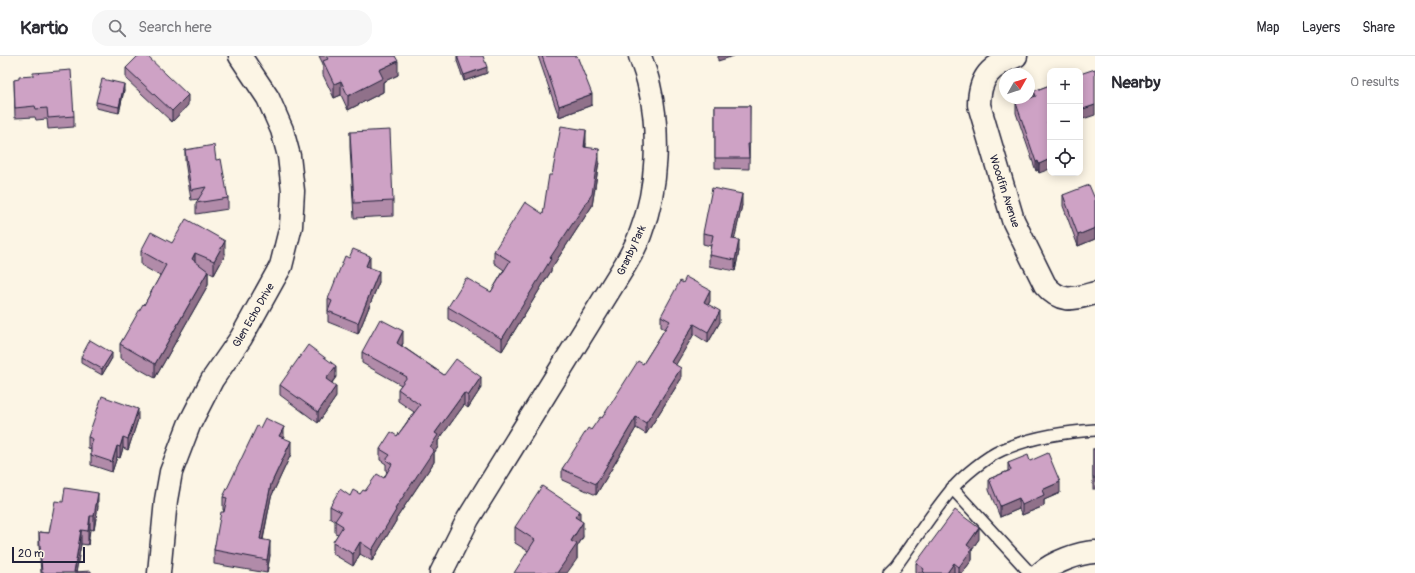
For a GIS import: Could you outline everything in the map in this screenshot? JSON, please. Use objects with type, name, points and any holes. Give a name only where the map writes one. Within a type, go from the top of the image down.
[{"type":"street","name":"Glen Echo Drive","points":[[159,573],[165,507],[171,472],[186,431],[212,380],[241,338],[281,266],[291,226],[293,191],[289,156],[282,130],[268,98],[240,56]]},
{"type":"street","name":"Granby Park","points":[[441,573],[468,519],[626,265],[642,232],[651,198],[656,159],[655,126],[649,86],[640,56]]},
{"type":"street","name":"Woodfin Avenue","points":[[1016,56],[994,67],[983,81],[979,93],[979,105],[1013,220],[1045,285],[1052,293],[1061,298],[1074,299],[1095,293]]},
{"type":"street","points":[[1041,573],[1065,559],[1089,552],[1095,552]]},
{"type":"lane","points":[[888,573],[896,566],[952,488],[972,469],[1002,450],[1040,438],[1095,430]]},
{"type":"lane","points":[[952,488],[1030,573]]},
{"type":"building","points":[[138,56],[147,56],[188,95],[172,111],[126,68]]},
{"type":"building","points":[[326,56],[395,56],[398,61],[379,70],[383,78],[348,96],[341,81],[334,84],[323,61],[328,59]]},
{"type":"building","points":[[457,56],[483,56],[487,67],[464,75]]},
{"type":"building","points":[[542,56],[577,56],[592,94],[559,106]]},
{"type":"building","points":[[1095,69],[1095,105],[1083,109],[1083,104],[1083,73]]},
{"type":"building","points":[[71,70],[74,116],[48,118],[47,108],[36,109],[35,106],[15,108],[14,80],[19,79],[19,77],[33,76],[33,73]]},
{"type":"building","points":[[102,79],[124,84],[119,107],[96,102]]},
{"type":"building","points":[[1047,86],[1047,160],[1039,164],[1038,161],[1036,162],[1016,104],[1035,104],[1035,91]]},
{"type":"building","points":[[715,106],[750,106],[750,144],[748,144],[749,158],[715,158]]},
{"type":"building","points":[[561,126],[586,130],[584,147],[599,149],[592,194],[550,258],[551,259],[502,339],[448,307],[466,278],[491,292],[510,261],[494,251],[525,202],[543,214],[549,175],[552,175]]},
{"type":"building","points":[[390,130],[393,201],[354,203],[350,132]]},
{"type":"building","points":[[214,145],[216,160],[221,159],[228,198],[196,203],[206,187],[191,190],[185,150]]},
{"type":"building","points":[[1089,185],[1095,199],[1095,228],[1078,235],[1063,195]]},
{"type":"building","points":[[712,188],[742,194],[732,239],[739,240],[735,260],[709,255],[713,235],[703,233]]},
{"type":"building","points":[[186,219],[225,241],[214,261],[195,253],[192,259],[208,271],[155,364],[120,344],[166,265],[141,251],[151,232],[172,243]]},
{"type":"building","points":[[353,249],[370,256],[366,266],[379,271],[358,323],[328,311],[332,301],[328,299],[345,256],[349,258]]},
{"type":"building","points":[[686,277],[710,290],[704,302],[720,311],[708,332],[694,324],[671,362],[681,368],[646,423],[636,417],[596,484],[562,469],[588,428],[591,430],[600,417],[602,418],[638,361],[643,364],[670,321],[661,316],[680,281],[683,283]]},
{"type":"building","points":[[380,319],[403,331],[397,343],[444,375],[456,359],[481,377],[468,396],[464,393],[435,433],[438,435],[430,447],[434,450],[395,509],[396,510],[372,550],[360,542],[353,554],[333,542],[343,526],[335,521],[341,512],[330,506],[340,489],[350,496],[353,490],[360,494],[363,490],[365,491],[377,474],[384,478],[392,464],[386,460],[390,455],[380,449],[391,432],[397,436],[420,405],[398,389],[407,377],[362,352]]},
{"type":"building","points":[[90,340],[112,353],[102,369],[81,357]]},
{"type":"building","points":[[308,345],[336,366],[326,379],[336,386],[318,412],[280,385]]},
{"type":"building","points":[[102,396],[138,409],[128,439],[123,437],[120,447],[117,446],[112,462],[91,455],[93,439],[88,437]]},
{"type":"building","points":[[265,418],[284,427],[279,436],[291,441],[271,484],[260,539],[270,541],[267,560],[214,550],[221,512],[224,512],[227,498],[223,497],[257,426],[260,428]]},
{"type":"building","points":[[1093,449],[1095,449],[1095,478],[1093,478]]},
{"type":"building","points":[[1048,453],[1060,482],[1042,490],[1044,495],[1022,505],[1019,498],[1000,506],[989,479],[1011,470],[1008,463],[1028,455],[1030,461]]},
{"type":"building","points":[[542,486],[580,511],[575,517],[583,522],[571,541],[577,544],[557,573],[514,573],[535,540],[515,527]]},
{"type":"building","points":[[65,488],[98,493],[94,516],[90,516],[88,531],[81,530],[74,572],[91,571],[91,573],[42,573],[39,532],[49,533],[55,501],[63,502]]},
{"type":"building","points":[[955,510],[979,528],[967,545],[972,549],[959,567],[954,563],[947,573],[925,573],[923,571],[924,569],[916,563]]}]
